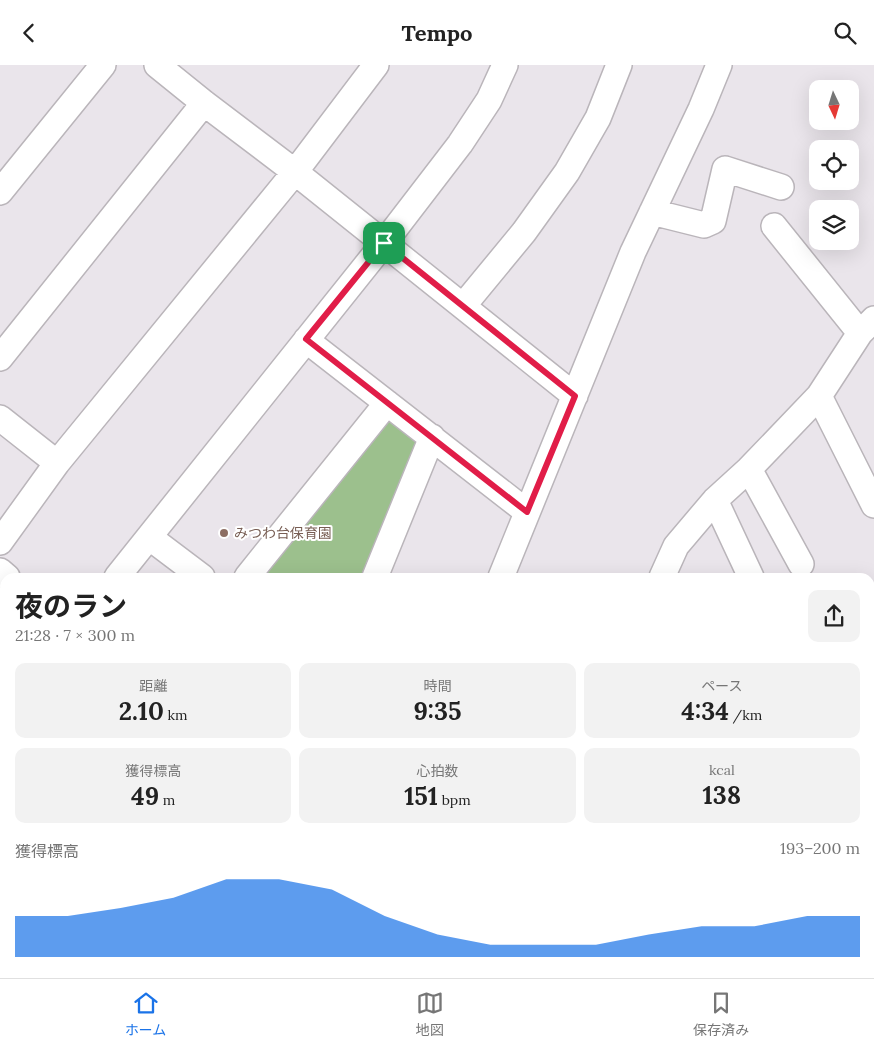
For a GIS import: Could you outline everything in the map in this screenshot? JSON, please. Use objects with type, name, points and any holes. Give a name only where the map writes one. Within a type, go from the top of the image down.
[{"type":"street","points":[[0,192],[103,65]]},
{"type":"street","points":[[157,65],[295,172],[575,396]]},
{"type":"street","points":[[0,542],[58,463],[295,172],[376,65]]},
{"type":"street","points":[[120,573],[384,243],[460,144],[489,100],[504,65]]},
{"type":"street","points":[[463,307],[524,232],[567,172],[598,118],[618,65]]},
{"type":"street","points":[[503,573],[633,252],[720,65]]},
{"type":"street","points":[[0,357],[204,103]]},
{"type":"street","points":[[652,212],[704,225],[713,221],[725,169],[781,187]]},
{"type":"street","points":[[664,573],[676,546],[715,500],[749,469],[819,396],[867,326],[774,226]]},
{"type":"street","points":[[306,339],[527,512]]},
{"type":"street","points":[[819,396],[874,505]]},
{"type":"street","points":[[250,573],[387,403]]},
{"type":"street","points":[[0,418],[58,463]]},
{"type":"street","points":[[378,573],[432,437]]},
{"type":"street","points":[[749,469],[801,564]]},
{"type":"street","points":[[715,500],[749,573]]},
{"type":"street","points":[[149,537],[197,573]]},
{"type":"green space","points":[[395,414],[421,439],[368,573],[260,573],[382,417]]},
{"type":"place","name":"みつわ台保育園","points":[[224,533]]},
{"type":"route","points":[[384,243],[575,396],[527,512],[306,339],[384,243]]}]
